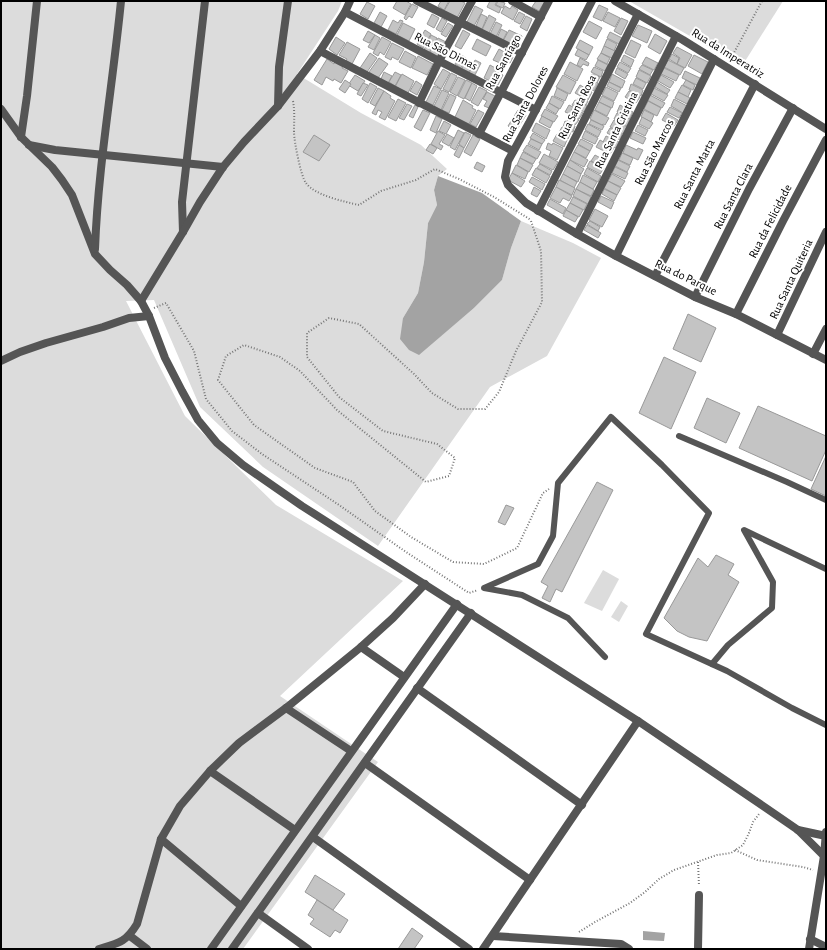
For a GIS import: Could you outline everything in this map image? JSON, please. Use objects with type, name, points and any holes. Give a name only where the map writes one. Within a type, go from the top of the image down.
[{"type":"street","points":[[21,137],[37,1]]},
{"type":"street","points":[[95,254],[96,222],[121,1]]},
{"type":"street","points":[[183,232],[182,207],[186,164],[205,1]]},
{"type":"street","points":[[278,106],[279,68],[288,1]]},
{"type":"street","points":[[141,301],[222,167],[278,106],[320,50],[345,12],[350,1]]},
{"type":"street","points":[[417,1],[522,53]]},
{"type":"street","points":[[419,103],[439,61],[472,1]]},
{"type":"street","points":[[512,1],[541,16]]},
{"type":"street","name":"Rua Santiago","points":[[479,134],[549,1]]},
{"type":"street","name":"Rua Santa Dolores","points":[[538,210],[526,203],[508,185],[506,169],[508,160],[536,110],[592,1]]},
{"type":"street","name":"Rua da Imperatriz","points":[[615,1],[726,66],[826,129]]},
{"type":"street","name":"Rua São Dimas","points":[[345,12],[536,110]]},
{"type":"street","name":"Rua Santa Rosa","points":[[538,210],[638,14]]},
{"type":"street","name":"Rua Santa Cristina","points":[[577,234],[676,36]]},
{"type":"street","points":[[320,50],[513,151]]},
{"type":"street","name":"Rua São Marcos","points":[[616,256],[714,59]]},
{"type":"street","name":"Rua Santa Marta","points":[[655,276],[755,84]]},
{"type":"street","name":"Rua Santa Clara","points":[[694,296],[793,108]]},
{"type":"street","points":[[1,109],[28,145],[52,167],[72,196],[95,254],[141,301],[148,313],[165,358],[182,391],[198,420],[217,444],[243,465],[302,506],[638,721],[798,830],[825,857]]},
{"type":"street","name":"Rua da Felicidade","points":[[736,314],[826,140]]},
{"type":"street","points":[[28,145],[55,150],[222,167]]},
{"type":"street","name":"Rua do Parque","points":[[538,210],[616,256],[694,296],[736,314],[826,360]]},
{"type":"street","name":"Rua Santa Quiteria","points":[[777,335],[826,232]]},
{"type":"street","points":[[1,361],[46,343],[148,313]]},
{"type":"street","points":[[813,354],[826,329]]},
{"type":"street","points":[[99,949],[120,943],[130,936],[137,924],[161,839],[180,806],[210,771],[239,743],[286,708],[361,647],[393,618],[424,584]]},
{"type":"street","points":[[211,949],[457,604]]},
{"type":"street","points":[[232,949],[471,613]]},
{"type":"street","points":[[361,647],[404,677]]},
{"type":"street","points":[[417,688],[582,805]]},
{"type":"street","points":[[286,708],[351,751]]},
{"type":"street","points":[[483,949],[638,721]]},
{"type":"street","points":[[365,763],[530,880]]},
{"type":"street","points":[[210,771],[295,830]]},
{"type":"street","points":[[798,830],[826,834],[825,857],[809,949]]},
{"type":"street","points":[[313,837],[469,949]]},
{"type":"street","points":[[161,839],[241,906]]},
{"type":"street","points":[[698,949],[699,895]]},
{"type":"street","points":[[258,913],[308,949]]},
{"type":"street","points":[[130,936],[147,949]]},
{"type":"street","points":[[493,936],[621,944],[626,946],[628,949]]},
{"type":"street","points":[[810,939],[826,947]]},
{"type":"lane","points":[[484,588],[538,564],[553,536],[558,483],[611,417],[662,465],[709,513],[646,634],[727,671],[792,708],[826,725]]},
{"type":"lane","points":[[680,436],[826,500]]},
{"type":"lane","points":[[712,664],[728,645],[772,608],[773,582],[744,530],[826,569]]},
{"type":"lane","points":[[484,588],[522,595],[568,618],[605,657]]},
{"type":"path","points":[[726,66],[762,1]]},
{"type":"path","points":[[291,88],[295,116],[294,133],[298,159],[306,183],[319,193],[342,202],[359,205],[381,191],[416,180],[435,169],[494,196],[531,220],[541,251],[542,302],[516,352],[499,392],[485,409],[458,409],[432,393],[414,374],[359,324],[329,318],[307,333],[307,357],[339,397],[383,431],[437,444],[455,458],[449,476],[426,482],[337,410],[300,372],[280,357],[244,345],[226,356],[218,380],[254,425],[315,468],[352,482],[375,511],[411,537],[453,562],[484,564],[517,548],[543,493],[558,483]]},
{"type":"path","points":[[531,220],[538,210]]},
{"type":"path","points":[[148,313],[166,303],[194,351],[206,399],[232,431],[262,454],[339,504],[406,552],[469,593],[484,588]]},
{"type":"path","points":[[578,933],[630,903],[674,870],[717,855],[731,853],[743,845],[753,822],[766,808]]},
{"type":"path","points":[[735,850],[757,860],[803,867],[821,873]]},
{"type":"path","points":[[698,862],[699,895]]},
{"type":"shaded area","points":[[1,1],[342,1],[338,11],[297,74],[361,113],[421,145],[447,169],[438,176],[434,190],[437,205],[428,223],[424,262],[418,293],[403,318],[419,354],[474,308],[502,280],[511,248],[521,221],[573,243],[601,258],[547,356],[490,387],[378,546],[263,467],[200,407],[154,300],[126,301],[185,416],[276,505],[403,581],[280,696],[378,762],[243,949],[1,949]]},
{"type":"shaded area","points":[[629,1],[783,1],[742,66]]},
{"type":"shaded area","points":[[438,176],[482,193],[521,221],[511,248],[502,280],[474,308],[419,355],[409,350],[400,339],[403,318],[418,293],[424,262],[428,223],[437,205],[434,190]]},
{"type":"shaded area","points":[[603,570],[619,579],[602,611],[584,603]]},
{"type":"shaded area","points":[[621,601],[628,606],[619,622],[611,617]]},
{"type":"shaded area","points":[[643,931],[665,933],[664,941],[643,940]]},
{"type":"building","points":[[397,1],[406,1],[411,4],[405,15],[393,8]]},
{"type":"building","points":[[441,1],[449,1],[444,10],[438,6]]},
{"type":"building","points":[[450,1],[461,1],[465,3],[457,18],[444,11]]},
{"type":"building","points":[[490,1],[497,1],[495,5],[501,8],[499,13],[487,7]]},
{"type":"building","points":[[498,1],[505,3],[503,8],[496,5]]},
{"type":"building","points":[[536,1],[545,1],[539,11],[532,7]]},
{"type":"building","points":[[367,2],[375,6],[368,19],[360,14]]},
{"type":"building","points":[[412,4],[418,7],[412,18],[409,16],[406,20],[404,18]]},
{"type":"building","points":[[599,5],[608,9],[602,21],[593,17]]},
{"type":"building","points":[[475,6],[483,10],[474,26],[467,22]]},
{"type":"building","points":[[505,6],[510,9],[512,6],[518,10],[513,20],[501,13]]},
{"type":"building","points":[[380,12],[387,16],[381,27],[374,23]]},
{"type":"building","points":[[519,12],[525,15],[520,24],[514,21]]},
{"type":"building","points":[[608,12],[620,18],[615,27],[603,21]]},
{"type":"building","points":[[432,14],[439,18],[434,28],[427,24]]},
{"type":"building","points":[[481,14],[487,17],[482,29],[476,26]]},
{"type":"building","points":[[489,15],[496,19],[489,33],[482,30]]},
{"type":"building","points":[[526,16],[532,19],[527,31],[520,27]]},
{"type":"building","points":[[442,18],[447,21],[441,32],[436,29]]},
{"type":"building","points":[[621,18],[628,21],[621,35],[614,31]]},
{"type":"building","points":[[393,20],[398,23],[400,20],[403,21],[396,34],[388,30]]},
{"type":"building","points":[[589,21],[602,28],[596,39],[583,32]]},
{"type":"building","points":[[496,22],[502,25],[496,37],[490,34]]},
{"type":"building","points":[[403,23],[415,29],[409,41],[397,35]]},
{"type":"building","points":[[448,23],[453,26],[446,37],[441,34]]},
{"type":"building","points":[[638,25],[652,31],[647,43],[632,36]]},
{"type":"building","points":[[501,29],[507,32],[503,40],[497,38]]},
{"type":"building","points":[[425,30],[431,34],[423,48],[417,44]]},
{"type":"building","points":[[463,30],[470,34],[461,49],[455,46]]},
{"type":"building","points":[[509,30],[522,36],[517,48],[503,41]]},
{"type":"building","points":[[368,31],[375,35],[369,43],[363,40]]},
{"type":"building","points":[[610,32],[622,38],[619,44],[607,38]]},
{"type":"building","points":[[655,34],[667,41],[660,54],[648,47]]},
{"type":"building","points":[[375,35],[380,38],[374,50],[368,47]]},
{"type":"building","points":[[431,35],[437,38],[429,53],[424,50]]},
{"type":"building","points":[[336,37],[345,43],[337,55],[329,49]]},
{"type":"building","points":[[382,37],[391,42],[384,55],[380,52],[378,56],[373,53]]},
{"type":"building","points":[[438,38],[446,42],[438,57],[430,52]]},
{"type":"building","points":[[477,39],[491,46],[486,56],[472,49]]},
{"type":"building","points":[[607,39],[617,44],[614,51],[604,46]]},
{"type":"building","points":[[580,40],[593,47],[589,55],[576,48]]},
{"type":"building","points":[[631,40],[641,45],[635,58],[625,53]]},
{"type":"building","points":[[347,42],[360,49],[352,64],[346,61],[347,59],[339,55]]},
{"type":"building","points":[[392,43],[404,49],[398,60],[392,57],[391,60],[385,57]]},
{"type":"building","points":[[604,46],[615,51],[612,58],[601,53]]},
{"type":"building","points":[[677,47],[692,55],[685,68],[677,64],[680,58],[673,53]]},
{"type":"building","points":[[499,49],[513,57],[510,63],[503,60],[500,63],[493,60]]},
{"type":"building","points":[[578,49],[589,55],[586,60],[575,55]]},
{"type":"building","points":[[405,51],[416,57],[411,68],[399,62]]},
{"type":"building","points":[[370,53],[377,58],[367,72],[360,68]]},
{"type":"building","points":[[601,53],[610,58],[607,64],[597,59]]},
{"type":"building","points":[[460,54],[466,58],[461,68],[455,64]]},
{"type":"building","points":[[672,54],[679,58],[677,64],[669,59]]},
{"type":"building","points":[[624,55],[634,60],[631,67],[621,61]]},
{"type":"building","points":[[694,55],[708,62],[702,74],[688,66]]},
{"type":"building","points":[[418,56],[433,64],[427,75],[412,68]]},
{"type":"building","points":[[646,57],[658,63],[654,70],[642,64]]},
{"type":"building","points":[[379,58],[388,64],[378,78],[369,72]]},
{"type":"building","points":[[580,58],[589,63],[588,66],[583,64],[581,67],[577,65]]},
{"type":"building","points":[[327,59],[334,64],[335,61],[343,66],[342,68],[348,71],[341,83],[326,77],[322,85],[314,80]]},
{"type":"building","points":[[475,60],[481,63],[475,75],[469,73]]},
{"type":"building","points":[[598,60],[608,65],[605,71],[595,66]]},
{"type":"building","points":[[668,60],[684,68],[680,75],[664,67]]},
{"type":"building","points":[[465,61],[473,64],[469,72],[462,69]]},
{"type":"building","points":[[570,62],[583,69],[577,81],[564,74]]},
{"type":"building","points":[[620,62],[631,68],[628,73],[617,67]]},
{"type":"building","points":[[490,65],[497,69],[490,81],[484,78]]},
{"type":"building","points":[[642,65],[653,70],[650,75],[639,69]]},
{"type":"building","points":[[594,67],[603,71],[601,77],[591,72]]},
{"type":"building","points":[[617,68],[628,74],[625,79],[615,73]]},
{"type":"building","points":[[664,68],[679,75],[676,81],[661,74]]},
{"type":"building","points":[[443,69],[450,73],[441,89],[434,84]]},
{"type":"building","points":[[639,70],[651,76],[647,83],[636,77]]},
{"type":"building","points":[[685,71],[700,78],[697,85],[682,78]]},
{"type":"building","points":[[384,72],[392,76],[388,83],[381,79]]},
{"type":"building","points":[[395,72],[401,75],[395,86],[389,82]]},
{"type":"building","points":[[496,72],[503,75],[498,85],[491,81]]},
{"type":"building","points":[[451,73],[457,76],[449,92],[443,89]]},
{"type":"building","points":[[402,74],[414,81],[408,93],[395,87]]},
{"type":"building","points":[[592,74],[600,77],[597,83],[589,79]]},
{"type":"building","points":[[612,74],[625,81],[622,88],[609,82]]},
{"type":"building","points":[[355,75],[365,81],[358,91],[348,85]]},
{"type":"building","points":[[563,75],[576,82],[570,94],[556,87]]},
{"type":"building","points":[[661,75],[674,82],[670,88],[658,81]]},
{"type":"building","points":[[458,77],[465,80],[457,96],[450,92]]},
{"type":"building","points":[[636,78],[646,83],[643,89],[633,84]]},
{"type":"building","points":[[345,80],[351,84],[345,93],[339,89]]},
{"type":"building","points":[[466,80],[472,83],[464,99],[458,96]]},
{"type":"building","points":[[591,80],[598,83],[594,91],[587,87]]},
{"type":"building","points":[[686,80],[695,85],[693,90],[683,85]]},
{"type":"building","points":[[416,81],[422,85],[417,95],[410,91]]},
{"type":"building","points":[[609,82],[621,88],[619,92],[607,86]]},
{"type":"building","points":[[657,82],[670,90],[667,94],[655,87]]},
{"type":"building","points":[[363,83],[368,85],[361,96],[357,94]]},
{"type":"building","points":[[370,83],[377,87],[368,103],[362,99]]},
{"type":"building","points":[[472,83],[477,86],[470,101],[465,98]]},
{"type":"building","points":[[631,84],[643,90],[641,96],[629,90]]},
{"type":"building","points":[[580,85],[592,92],[588,100],[575,93]]},
{"type":"building","points":[[682,85],[691,90],[688,97],[678,92]]},
{"type":"building","points":[[434,86],[441,89],[433,105],[426,102]]},
{"type":"building","points":[[479,87],[487,91],[478,106],[471,102]]},
{"type":"building","points":[[606,87],[618,93],[614,101],[602,95]]},
{"type":"building","points":[[378,88],[384,91],[375,106],[370,103]]},
{"type":"building","points":[[557,88],[568,94],[565,101],[554,96]]},
{"type":"building","points":[[654,88],[668,95],[664,101],[651,94]]},
{"type":"building","points":[[442,90],[449,93],[441,110],[434,106]]},
{"type":"building","points":[[384,91],[395,101],[385,120],[379,117],[382,112],[378,110],[376,115],[372,113]]},
{"type":"building","points":[[629,91],[640,97],[636,103],[625,97]]},
{"type":"building","points":[[487,92],[495,96],[489,108],[484,106],[487,101],[483,99]]},
{"type":"building","points":[[678,92],[690,98],[687,104],[675,98]]},
{"type":"building","points":[[450,94],[456,97],[449,113],[442,110]]},
{"type":"building","points":[[650,95],[665,103],[662,108],[647,100]]},
{"type":"building","points":[[552,96],[564,102],[560,109],[549,103]]},
{"type":"building","points":[[580,96],[588,101],[586,105],[577,100]]},
{"type":"building","points":[[602,96],[614,102],[612,108],[599,102]]},
{"type":"building","points":[[398,99],[406,103],[396,121],[388,117]]},
{"type":"building","points":[[674,99],[687,106],[683,113],[671,106]]},
{"type":"building","points":[[463,100],[473,106],[472,108],[476,110],[469,124],[455,117]]},
{"type":"building","points":[[575,100],[587,106],[584,112],[572,105]]},
{"type":"building","points":[[648,101],[661,108],[657,116],[644,109]]},
{"type":"building","points":[[599,102],[611,108],[607,116],[595,110]]},
{"type":"building","points":[[549,103],[559,109],[556,114],[546,108]]},
{"type":"building","points":[[407,104],[412,106],[404,120],[399,118]]},
{"type":"building","points":[[415,105],[418,107],[413,118],[409,116]]},
{"type":"building","points":[[569,105],[573,107],[570,114],[565,112]]},
{"type":"building","points":[[620,105],[633,112],[630,119],[617,112]]},
{"type":"building","points":[[670,107],[682,113],[679,118],[667,112]]},
{"type":"building","points":[[574,108],[583,113],[579,119],[570,114]]},
{"type":"building","points":[[545,109],[558,116],[554,122],[541,116]]},
{"type":"building","points":[[423,110],[430,113],[421,131],[414,127]]},
{"type":"building","points":[[478,110],[484,113],[476,127],[470,124]]},
{"type":"building","points":[[518,110],[526,115],[516,131],[508,126]]},
{"type":"building","points":[[594,110],[609,118],[605,125],[590,119]]},
{"type":"building","points":[[644,110],[654,115],[651,122],[641,117]]},
{"type":"building","points":[[617,113],[630,119],[627,126],[614,119]]},
{"type":"building","points":[[666,113],[678,120],[674,126],[662,120]]},
{"type":"building","points":[[570,115],[579,120],[575,125],[567,121]]},
{"type":"building","points":[[436,116],[442,119],[436,133],[430,130]]},
{"type":"building","points":[[542,116],[553,122],[550,128],[539,122]]},
{"type":"building","points":[[642,117],[653,123],[649,129],[639,124]]},
{"type":"building","points":[[591,120],[604,126],[602,130],[589,124]]},
{"type":"building","points":[[614,120],[627,127],[623,134],[610,127]]},
{"type":"building","points":[[444,121],[451,125],[446,134],[439,131]]},
{"type":"building","points":[[565,121],[575,126],[573,132],[563,127]]},
{"type":"building","points":[[536,123],[550,130],[546,139],[532,131]]},
{"type":"building","points":[[588,124],[601,131],[598,137],[585,130]]},
{"type":"building","points":[[638,125],[648,130],[645,136],[635,131]]},
{"type":"building","points":[[562,127],[571,132],[568,139],[558,134]]},
{"type":"building","points":[[610,128],[622,135],[620,140],[607,133]]},
{"type":"building","points":[[458,130],[464,133],[455,150],[450,147]]},
{"type":"building","points":[[438,131],[445,135],[439,144],[443,146],[441,150],[431,144]]},
{"type":"building","points":[[585,131],[598,138],[595,144],[582,138]]},
{"type":"building","points":[[465,132],[471,135],[464,148],[459,144]]},
{"type":"building","points":[[633,132],[646,138],[643,144],[630,138]]},
{"type":"building","points":[[533,133],[545,140],[542,144],[530,138]]},
{"type":"building","points":[[447,134],[454,138],[449,146],[442,142]]},
{"type":"building","points":[[557,134],[567,140],[564,147],[553,141]]},
{"type":"building","points":[[314,135],[330,145],[319,161],[303,152]]},
{"type":"building","points":[[473,135],[480,139],[471,156],[464,152]]},
{"type":"building","points":[[606,136],[619,142],[616,148],[603,142]]},
{"type":"building","points":[[531,139],[542,144],[539,150],[528,144]]},
{"type":"building","points":[[581,139],[593,145],[590,151],[578,144]]},
{"type":"building","points":[[600,140],[614,148],[610,154],[596,147]]},
{"type":"building","points":[[548,143],[552,145],[553,143],[563,148],[557,160],[549,156],[551,151],[546,149]]},
{"type":"building","points":[[430,144],[437,148],[433,154],[426,150]]},
{"type":"building","points":[[459,145],[464,148],[459,158],[454,155]]},
{"type":"building","points":[[527,145],[541,152],[537,159],[523,151]]},
{"type":"building","points":[[578,145],[590,151],[586,158],[574,152]]},
{"type":"building","points":[[626,145],[637,150],[638,148],[643,150],[638,160],[623,153]]},
{"type":"building","points":[[523,152],[536,159],[533,164],[520,158]]},
{"type":"building","points":[[574,152],[588,160],[584,167],[570,160]]},
{"type":"building","points":[[622,153],[633,158],[630,165],[619,160]]},
{"type":"building","points":[[544,154],[558,162],[553,170],[539,163]]},
{"type":"building","points":[[595,155],[606,161],[603,167],[591,161]]},
{"type":"building","points":[[520,158],[533,165],[529,172],[517,165]]},
{"type":"building","points":[[570,160],[584,169],[581,174],[567,166]]},
{"type":"building","points":[[618,160],[630,166],[627,172],[615,166]]},
{"type":"building","points":[[590,161],[604,168],[600,174],[587,167]]},
{"type":"building","points":[[477,162],[485,166],[482,172],[474,168]]},
{"type":"building","points":[[540,164],[552,171],[550,175],[537,168]]},
{"type":"building","points":[[516,165],[528,172],[525,179],[512,173]]},
{"type":"building","points":[[567,166],[581,174],[578,182],[563,174]]},
{"type":"building","points":[[615,167],[628,173],[625,179],[612,173]]},
{"type":"building","points":[[536,168],[550,176],[546,183],[532,175]]},
{"type":"building","points":[[587,168],[601,176],[598,182],[584,174]]},
{"type":"building","points":[[512,173],[525,181],[521,187],[508,180]]},
{"type":"building","points":[[563,174],[577,182],[574,188],[560,180]]},
{"type":"building","points":[[612,174],[625,181],[621,187],[608,181]]},
{"type":"building","points":[[583,175],[597,182],[593,189],[580,182]]},
{"type":"building","points":[[532,177],[545,184],[542,190],[529,182]]},
{"type":"building","points":[[559,180],[575,188],[572,195],[556,187]]},
{"type":"building","points":[[608,181],[621,188],[617,195],[604,188]]},
{"type":"building","points":[[580,182],[594,190],[591,196],[576,189]]},
{"type":"building","points":[[534,187],[541,191],[537,197],[531,194]]},
{"type":"building","points":[[556,187],[572,196],[569,201],[563,198],[560,203],[550,198]]},
{"type":"building","points":[[576,189],[591,197],[588,204],[573,196]]},
{"type":"building","points":[[604,189],[617,195],[614,201],[602,194]]},
{"type":"building","points":[[601,196],[614,202],[611,209],[598,202]]},
{"type":"building","points":[[573,197],[587,204],[584,210],[570,203]]},
{"type":"building","points":[[550,199],[566,208],[563,214],[547,205]]},
{"type":"building","points":[[570,203],[583,210],[579,217],[566,210]]},
{"type":"building","points":[[595,209],[608,216],[602,227],[589,220]]},
{"type":"building","points":[[566,210],[578,217],[575,222],[563,216]]},
{"type":"building","points":[[590,221],[600,227],[598,231],[587,224]]},
{"type":"building","points":[[587,225],[601,233],[598,238],[584,230]]},
{"type":"building","points":[[688,314],[716,328],[701,362],[673,349]]},
{"type":"building","points":[[664,357],[696,372],[671,429],[639,413]]},
{"type":"building","points":[[707,398],[740,413],[726,443],[694,428]]},
{"type":"building","points":[[758,406],[826,436],[826,450],[812,481],[739,448]]},
{"type":"building","points":[[826,456],[826,496],[811,489]]},
{"type":"building","points":[[597,482],[613,490],[562,592],[556,589],[550,602],[542,598],[548,586],[541,582]]},
{"type":"building","points":[[506,505],[514,508],[505,525],[498,522]]},
{"type":"building","points":[[716,555],[734,564],[728,575],[739,582],[707,641],[689,637],[677,631],[664,618],[698,558],[708,567]]},
{"type":"building","points":[[315,875],[345,894],[333,910],[305,892]]},
{"type":"building","points":[[317,900],[348,920],[340,933],[335,930],[330,937],[310,924],[314,919],[308,915]]},
{"type":"building","points":[[412,928],[423,936],[414,949],[398,949]]}]
